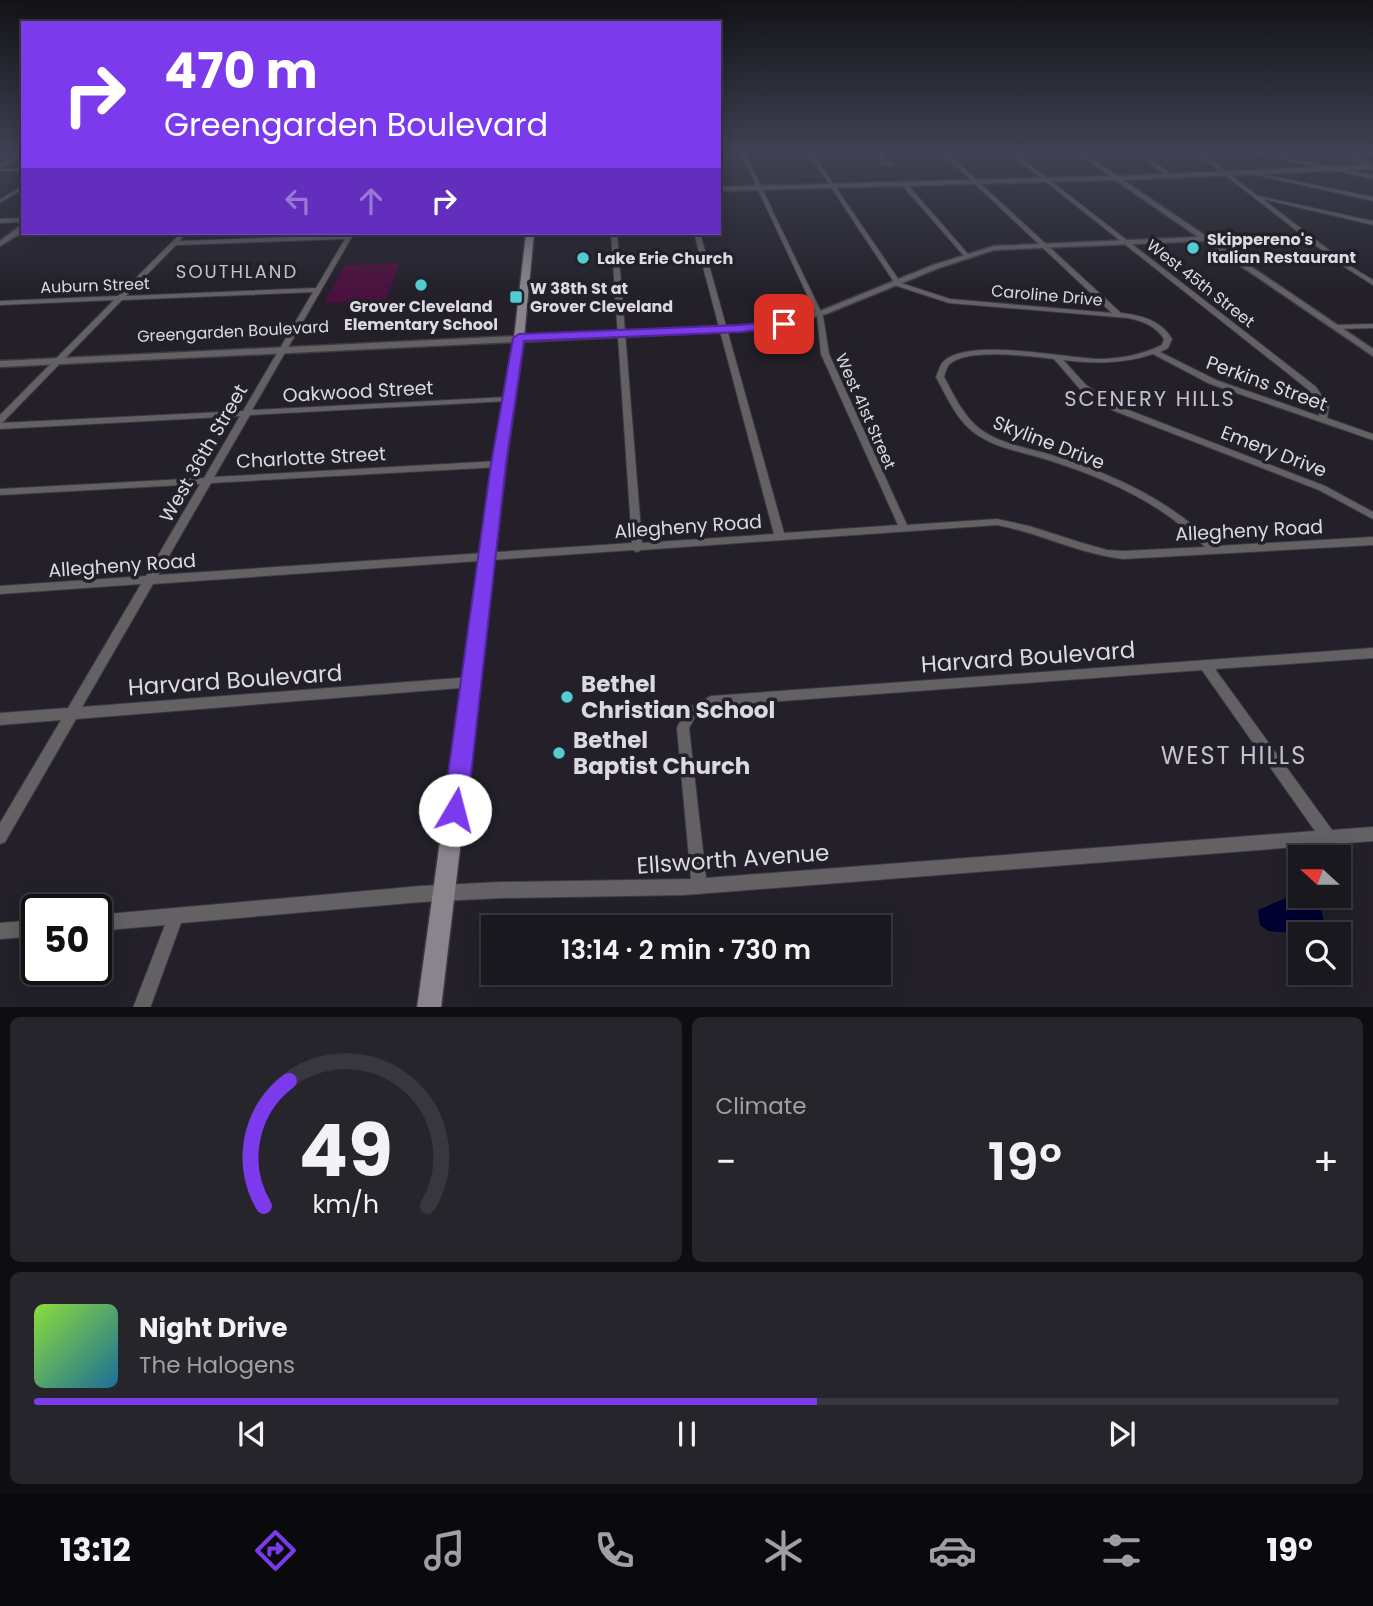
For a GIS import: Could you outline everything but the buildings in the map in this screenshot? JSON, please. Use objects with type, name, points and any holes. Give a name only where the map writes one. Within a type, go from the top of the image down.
[{"type":"main road","points":[[429,1007],[489,558],[514,338],[530,235]]},
{"type":"street","name":"West 41st Street","points":[[764,198],[820,316],[825,354],[904,528]]},
{"type":"street","points":[[839,198],[897,284]]},
{"type":"street","points":[[916,198],[966,255]]},
{"type":"street","points":[[992,198],[1119,315]]},
{"type":"street","name":"West 45th Street","points":[[1069,198],[1317,392],[1325,406],[1322,420]]},
{"type":"street","points":[[1145,198],[1373,353]]},
{"type":"street","points":[[1256,198],[1370,279]]},
{"type":"street","points":[[1260,198],[1373,223]]},
{"type":"street","points":[[0,221],[21,220]]},
{"type":"street","points":[[0,244],[21,229]]},
{"type":"street","points":[[0,420],[182,235]]},
{"type":"street","points":[[173,243],[349,235]]},
{"type":"street","name":"West 36th Street","points":[[0,837],[349,235]]},
{"type":"street","points":[[614,235],[637,548]]},
{"type":"street","points":[[698,235],[780,537]]},
{"type":"street","name":"Greengarden Boulevard","points":[[0,364],[61,358],[285,348],[505,334],[514,338],[776,325],[820,316],[966,255],[994,248],[1042,244],[1308,236]]},
{"type":"street","name":"Caroline Drive","points":[[897,284],[949,301],[1119,315],[1149,322],[1167,335],[1165,346],[1153,351]]},
{"type":"street","name":"Auburn Street","points":[[0,303],[318,290]]},
{"type":"street","points":[[1336,327],[1373,326]]},
{"type":"street","name":"Perkins Street","points":[[1153,351],[1213,382],[1373,438]]},
{"type":"street","name":"Skyline Drive","points":[[1153,351],[1108,361],[968,352],[944,362],[940,377],[967,420],[985,436],[1010,447],[1067,463],[1158,503],[1183,519],[1214,550]]},
{"type":"street","name":"Greengarden Boulevard","points":[[0,357],[61,358]]},
{"type":"street","name":"Emery Drive","points":[[1057,358],[1091,393],[1115,408],[1332,492],[1373,516]]},
{"type":"street","name":"Oakwood Street","points":[[0,425],[508,399]]},
{"type":"street","name":"Charlotte Street","points":[[0,492],[499,464]]},
{"type":"street","name":"Allegheny Road","points":[[0,590],[998,522],[1034,529],[1091,551],[1115,555],[1373,541]]},
{"type":"street","name":"Harvard Boulevard","points":[[699,886],[683,728],[690,713],[712,701],[1373,653]]},
{"type":"street","points":[[1205,665],[1328,837]]},
{"type":"street","name":"Harvard Boulevard","points":[[0,719],[472,682]]},
{"type":"street","name":"Ellsworth Avenue","points":[[112,922],[444,893],[699,886],[1373,834]]},
{"type":"street","points":[[141,1007],[176,916]]},
{"type":"street","points":[[0,931],[21,929]]},
{"type":"shaded area","points":[[400,263],[385,301],[324,303],[345,265]]},
{"type":"shaded area","points":[[1288,897],[1288,908],[1321,908],[1324,922],[1288,922],[1288,933],[1268,931],[1260,925],[1258,910]]},
{"type":"place","name":"Skippereno's Italian Restaurant","points":[[1193,248]]},
{"type":"place","name":"Lake Erie Church","points":[[583,258]]},
{"type":"place","name":"Grover Cleveland Elementary School","points":[[421,285]]},
{"type":"place","name":"W 38th St at Grover Cleveland","points":[[516,297]]},
{"type":"place","name":"Bethel Christian School","points":[[567,697]]},
{"type":"place","name":"Bethel Baptist Church","points":[[559,753]]},
{"type":"district","name":"SOUTHLAND","points":[[237,272]]},
{"type":"district","name":"SCENERY HILLS","points":[[1150,399]]},
{"type":"district","name":"WEST HILLS","points":[[1234,756]]},
{"type":"route","points":[[455,810],[499,464],[513,361],[519,338],[741,329],[784,324]]}]
